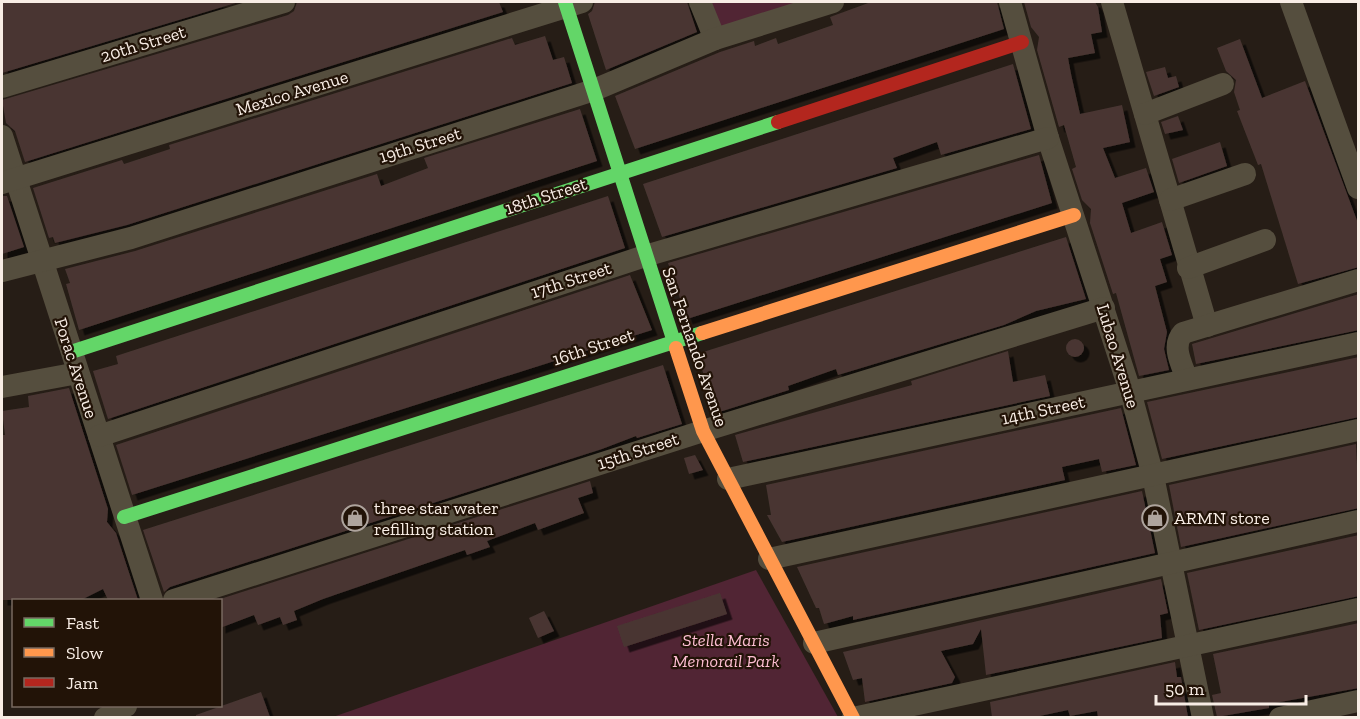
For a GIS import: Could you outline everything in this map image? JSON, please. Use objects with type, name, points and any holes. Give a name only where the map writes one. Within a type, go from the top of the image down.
[{"type":"street","name":"20th Street","points":[[2,87],[284,2]]},
{"type":"street","points":[[700,2],[715,39]]},
{"type":"street","name":"19th Street","points":[[2,271],[41,259],[131,238],[594,90],[715,39],[833,2]]},
{"type":"street","name":"Lubao Avenue","points":[[1010,2],[1048,138],[1130,391],[1153,476],[1203,717]]},
{"type":"street","points":[[1112,2],[1206,326]]},
{"type":"street","points":[[1291,2],[1359,188]]},
{"type":"street","name":"San Fernando Avenue","points":[[571,3],[618,172],[703,431],[853,717]]},
{"type":"street","name":"Mexico Avenue","points":[[9,181],[571,3]]},
{"type":"street","name":"18th Street","points":[[2,387],[618,172],[1022,42]]},
{"type":"street","points":[[1145,114],[1223,84]]},
{"type":"street","name":"Porac Avenue","points":[[2,136],[9,181],[41,259],[152,599]]},
{"type":"street","name":"17th Street","points":[[99,436],[645,256],[1048,138]]},
{"type":"street","points":[[1170,200],[1245,174]]},
{"type":"street","name":"16th Street","points":[[124,517],[674,340],[858,285],[1074,215]]},
{"type":"street","points":[[1188,268],[1265,240]]},
{"type":"street","points":[[1187,379],[1177,346],[1177,339],[1183,333],[1359,280]]},
{"type":"street","name":"15th Street","points":[[177,599],[703,431],[1104,308]]},
{"type":"street","name":"14th Street","points":[[728,479],[1359,343]]},
{"type":"street","points":[[769,559],[1359,430]]},
{"type":"street","points":[[814,643],[1359,521]]},
{"type":"street","points":[[853,717],[1187,648],[1359,609]]},
{"type":"street","points":[[1280,717],[1359,701]]},
{"type":"street","points":[[105,717],[122,707]]},
{"type":"green space","points":[[700,2],[830,2],[715,39]]},
{"type":"green space","name":"Stella Maris Memorail Park","points":[[756,570],[838,717],[330,718]]},
{"type":"building","points":[[2,2],[239,2],[2,73]]},
{"type":"building","points":[[297,2],[499,2],[503,12],[25,162],[15,131],[6,123],[2,100],[288,15],[294,11]]},
{"type":"building","points":[[595,2],[687,2],[697,32],[606,70],[588,14],[592,11]]},
{"type":"building","points":[[871,2],[997,2],[1004,29],[635,149],[615,96],[720,52],[754,41],[755,46],[776,38],[778,44],[833,25],[830,17]]},
{"type":"building","points":[[1024,2],[1095,2],[1098,7],[1102,32],[1091,34],[1095,53],[1068,58],[1071,74],[1080,114],[1122,105],[1130,142],[1103,148],[1115,178],[1146,168],[1154,192],[1122,203],[1131,233],[1162,222],[1172,255],[1160,259],[1167,282],[1155,286],[1167,332],[1164,349],[1169,370],[1139,376],[1116,293],[1113,294],[1090,223],[1091,209],[1082,200],[1072,169],[1076,167],[1064,125],[1059,127],[1037,50],[1039,37],[1031,27]]},
{"type":"building","points":[[545,36],[553,60],[564,57],[572,83],[127,225],[55,243],[53,237],[49,238],[33,188],[122,160],[124,164],[170,149],[169,145],[512,38],[515,45]]},
{"type":"building","points":[[1240,39],[1262,98],[1305,81],[1359,226],[1359,267],[1298,284],[1261,164],[1258,165],[1237,111],[1240,110],[1234,92],[1236,80],[1226,71],[1217,48]]},
{"type":"building","points":[[1013,64],[1031,129],[941,155],[937,142],[893,158],[897,168],[662,237],[643,184]]},
{"type":"building","points":[[1165,67],[1168,78],[1176,76],[1179,87],[1154,96],[1146,72]]},
{"type":"building","points":[[580,109],[597,161],[79,330],[66,284],[70,283],[65,269],[135,251],[377,174],[381,186],[428,168],[424,158]]},
{"type":"building","points":[[1178,116],[1183,130],[1165,134],[1161,122]]},
{"type":"building","points":[[1220,142],[1227,166],[1179,183],[1172,159]]},
{"type":"building","points":[[1039,155],[1052,203],[687,319],[668,263]]},
{"type":"building","points":[[2,196],[7,196],[24,247],[2,254]]},
{"type":"building","points":[[608,196],[625,248],[108,419],[93,371],[118,364],[116,356]]},
{"type":"building","points":[[1066,237],[1086,299],[1036,311],[1004,325],[838,375],[836,369],[788,386],[789,390],[716,413],[697,354]]},
{"type":"building","points":[[630,275],[652,330],[132,495],[116,445]]},
{"type":"building","points":[[1359,294],[1359,330],[1196,364],[1192,344]]},
{"type":"building","points":[[1075,339],[1081,342],[1084,348],[1081,354],[1075,357],[1069,354],[1066,348],[1069,342]]},
{"type":"building","points":[[1008,351],[1013,382],[1045,375],[1050,396],[743,462],[735,435],[912,385],[911,381]]},
{"type":"building","points":[[1359,357],[1359,417],[1162,459],[1147,402]]},
{"type":"building","points":[[663,365],[682,424],[637,438],[636,436],[602,449],[170,587],[164,592],[143,530]]},
{"type":"building","points":[[69,388],[108,509],[107,522],[116,533],[138,599],[108,599],[103,589],[83,599],[2,600],[2,435],[5,435],[2,411],[29,407],[28,396]]},
{"type":"building","points":[[1121,408],[1136,465],[1102,472],[1099,459],[1062,467],[1065,480],[782,542],[767,515],[771,515],[766,485]]},
{"type":"building","points":[[1356,444],[1359,508],[1181,547],[1169,485]]},
{"type":"building","points":[[695,455],[703,470],[689,474],[684,458]]},
{"type":"building","points":[[590,481],[593,493],[578,498],[584,513],[538,530],[535,523],[487,541],[490,547],[467,555],[465,550],[323,599],[294,611],[297,620],[283,625],[280,617],[258,625],[254,615],[222,627],[222,599],[220,599]]},
{"type":"building","points":[[1142,491],[1155,553],[853,620],[853,616],[824,624],[819,608],[816,608],[797,567]]},
{"type":"building","points":[[1359,535],[1359,596],[1199,630],[1187,573]]},
{"type":"building","points":[[1161,579],[1168,613],[1160,615],[1162,638],[986,675],[981,629],[973,644],[941,651],[955,677],[952,683],[865,702],[862,678],[853,680],[843,652]]},
{"type":"building","points":[[720,593],[727,614],[624,647],[617,626]]},
{"type":"building","points":[[544,611],[554,631],[538,638],[529,618]]},
{"type":"building","points":[[1359,623],[1359,688],[1269,704],[1269,708],[1217,717],[1212,695],[1221,693],[1213,654]]},
{"type":"building","points":[[1175,662],[1177,677],[1181,677],[1188,717],[1098,717],[1097,711],[1070,716],[1068,710],[1035,717],[992,717],[990,702]]},
{"type":"building","points":[[261,692],[270,717],[196,717],[196,715]]},
{"type":"traffic: fast","points":[[565,2],[676,348]]},
{"type":"traffic: fast","points":[[71,352],[778,122]]},
{"type":"traffic: fast","points":[[124,517],[702,333]]},
{"type":"traffic: slow","points":[[702,333],[1074,215]]},
{"type":"traffic: slow","points":[[676,348],[703,431],[853,718]]},
{"type":"traffic: jam","points":[[778,122],[1022,42]]},
{"type":"place","name":"three star water refilling station","points":[[355,518]]},
{"type":"place","name":"ARMN store","points":[[1155,518]]}]
